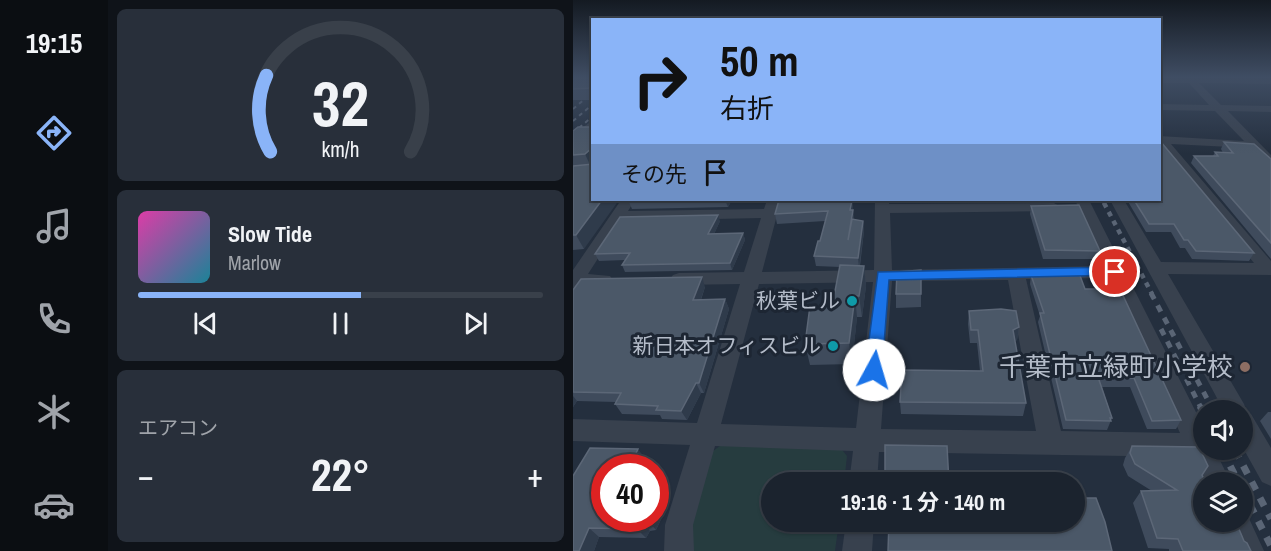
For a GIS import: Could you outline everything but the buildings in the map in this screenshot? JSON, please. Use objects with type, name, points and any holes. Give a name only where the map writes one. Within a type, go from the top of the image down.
[{"type":"street","points":[[1213,103],[1271,162]]},
{"type":"street","points":[[1161,107],[1271,109]]},
{"type":"street","points":[[573,141],[591,125]]},
{"type":"street","points":[[1161,140],[1271,146]]},
{"type":"street","points":[[1161,140],[1269,269]]},
{"type":"street","points":[[574,282],[626,201]]},
{"type":"street","points":[[1118,201],[1230,400]]},
{"type":"street","points":[[864,472],[883,276],[882,204],[1084,203],[1115,272],[1193,431]]},
{"type":"street","points":[[618,216],[772,206],[753,278],[704,435],[679,525],[679,551]]},
{"type":"street","points":[[1155,268],[1269,269]]},
{"type":"street","points":[[658,279],[1115,272]]},
{"type":"street","points":[[1016,273],[1051,443]]},
{"type":"street","points":[[574,282],[623,280]]},
{"type":"street","points":[[573,430],[867,440],[1193,445]]},
{"type":"street","points":[[1253,441],[1271,473]]},
{"type":"street","points":[[857,551],[858,532]]},
{"type":"street","points":[[1240,532],[1249,551]]},
{"type":"green space","points":[[724,443],[839,446],[847,456],[845,472],[761,472],[761,532],[838,532],[835,551],[690,551],[690,522],[709,454]]},
{"type":"railway","points":[[573,109],[580,103]]},
{"type":"railway","points":[[573,121],[591,106]]},
{"type":"railway","points":[[573,133],[591,118]]},
{"type":"railway","points":[[1103,201],[1105,205]]},
{"type":"railway","points":[[1104,203],[1152,294]]},
{"type":"railway","points":[[1151,293],[1208,400]]},
{"type":"railway","points":[[1161,329],[1197,400]]},
{"type":"railway","points":[[1227,460],[1233,472]]},
{"type":"railway","points":[[1240,460],[1271,519]]},
{"type":"railway","points":[[1253,511],[1271,546]]},
{"type":"place","name":"秋葉ビル","points":[[852,301]]},
{"type":"place","name":"新日本オフィスビル","points":[[833,346]]},
{"type":"place","name":"千葉市立緑町小学校","points":[[1245,367]]},
{"type":"route","points":[[874,370],[883,276],[1115,272]]}]
